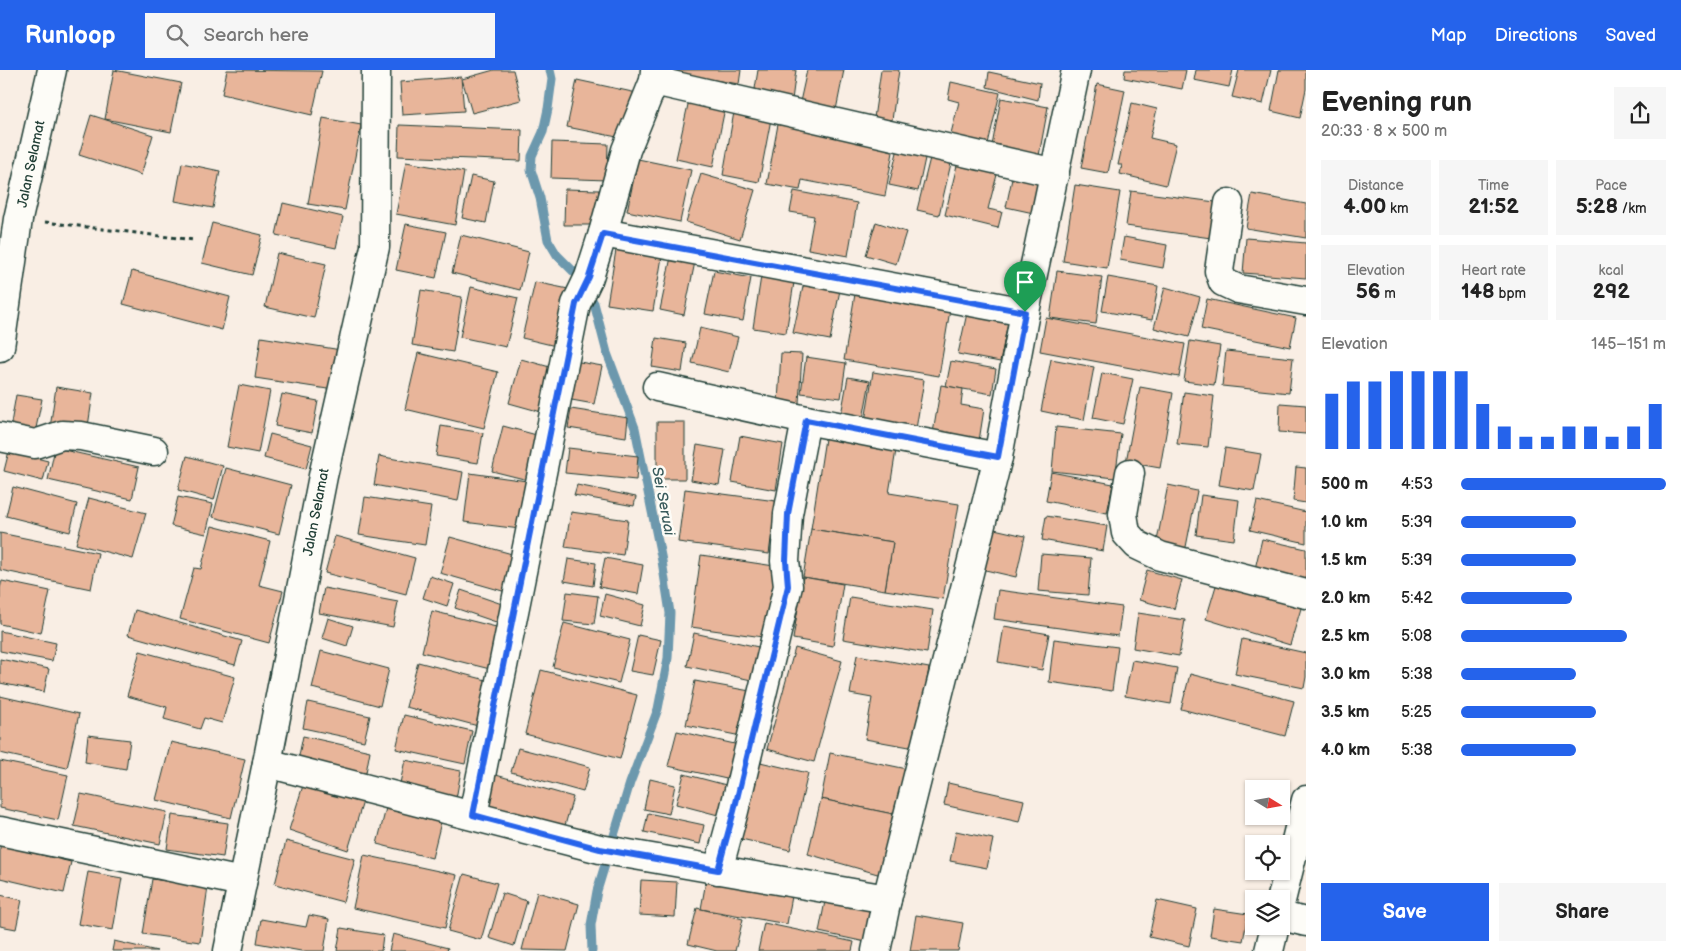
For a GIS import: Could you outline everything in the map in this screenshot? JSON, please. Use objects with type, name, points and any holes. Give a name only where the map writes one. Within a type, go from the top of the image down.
[{"type":"street","name":"Jalan Selamat","points":[[0,347],[9,218],[52,70]]},
{"type":"street","name":"Jalan Selamat","points":[[228,951],[323,476],[375,247],[376,70]]},
{"type":"street","points":[[876,951],[887,899],[998,457],[1025,312],[1076,70]]},
{"type":"street","points":[[473,815],[576,304],[589,277],[626,150],[655,76],[1055,173]]},
{"type":"street","points":[[1229,203],[1219,271],[1223,282],[1238,288],[1306,301]]},
{"type":"street","points":[[603,234],[1025,312]]},
{"type":"street","points":[[657,387],[806,420],[998,457]]},
{"type":"street","points":[[718,870],[788,586],[786,561],[788,514],[806,420]]},
{"type":"street","points":[[0,436],[35,444],[62,435],[82,436],[154,451]]},
{"type":"street","points":[[1130,474],[1123,514],[1126,533],[1137,546],[1160,556],[1306,594]]},
{"type":"street","points":[[267,763],[611,850],[887,899]]},
{"type":"street","points":[[1284,890],[1306,800]]},
{"type":"street","points":[[0,831],[242,882]]},
{"type":"street","points":[[1290,918],[1306,922]]},
{"type":"street","points":[[1269,951],[1273,935]]},
{"type":"path","points":[[9,218],[194,240]]},
{"type":"building","points":[[114,70],[181,83],[171,132],[105,119]]},
{"type":"building","points":[[227,70],[322,71],[312,115],[222,94]]},
{"type":"building","points":[[494,70],[513,70],[521,100],[472,113],[462,79]]},
{"type":"building","points":[[670,70],[741,70],[739,84],[670,73]]},
{"type":"building","points":[[758,70],[796,70],[792,100],[754,95]]},
{"type":"building","points":[[807,70],[844,70],[836,110],[800,102]]},
{"type":"building","points":[[881,70],[899,70],[892,120],[874,118]]},
{"type":"building","points":[[1125,70],[1186,70],[1182,89],[1124,78]]},
{"type":"building","points":[[1196,70],[1233,70],[1229,87],[1194,80]]},
{"type":"building","points":[[1239,70],[1271,70],[1263,104],[1232,97]]},
{"type":"building","points":[[1279,70],[1306,70],[1306,89],[1300,118],[1271,111]]},
{"type":"building","points":[[989,72],[1040,83],[1038,100],[987,87]]},
{"type":"building","points":[[461,77],[464,111],[402,115],[400,82]]},
{"type":"building","points":[[577,80],[637,93],[627,139],[567,127]]},
{"type":"building","points":[[951,82],[1000,93],[987,148],[949,141],[959,102],[948,99]]},
{"type":"building","points":[[1097,84],[1125,90],[1108,173],[1081,168]]},
{"type":"building","points":[[1001,98],[1048,107],[1038,161],[991,151]]},
{"type":"building","points":[[689,100],[725,108],[713,167],[676,159]]},
{"type":"building","points":[[1132,103],[1157,109],[1150,138],[1176,144],[1166,185],[1120,174],[1122,165],[1118,165]]},
{"type":"building","points":[[734,112],[771,119],[759,182],[723,175]]},
{"type":"building","points":[[91,115],[153,135],[141,175],[79,155]]},
{"type":"building","points":[[323,118],[361,125],[345,210],[308,204]]},
{"type":"building","points":[[779,119],[895,141],[885,196],[802,180],[800,190],[767,184]]},
{"type":"building","points":[[399,125],[522,130],[521,161],[398,156]]},
{"type":"building","points":[[552,142],[608,144],[607,180],[551,178]]},
{"type":"building","points":[[899,144],[927,149],[918,191],[889,185]]},
{"type":"building","points":[[931,154],[952,159],[939,215],[917,210]]},
{"type":"building","points":[[638,159],[691,170],[680,222],[627,211]]},
{"type":"building","points":[[958,161],[998,171],[988,209],[1002,212],[998,228],[945,215]]},
{"type":"building","points":[[406,162],[464,172],[455,225],[396,214]]},
{"type":"building","points":[[182,163],[220,171],[213,208],[175,201]]},
{"type":"building","points":[[701,174],[755,190],[740,239],[686,222]]},
{"type":"building","points":[[1013,174],[1045,180],[1038,214],[1006,207]]},
{"type":"building","points":[[471,176],[494,181],[486,223],[462,218]]},
{"type":"building","points":[[1075,185],[1120,192],[1107,268],[1063,261]]},
{"type":"building","points":[[565,189],[599,190],[598,225],[564,225]]},
{"type":"building","points":[[794,191],[857,203],[848,256],[808,249],[814,216],[790,212]]},
{"type":"building","points":[[1131,191],[1223,203],[1218,239],[1126,226]]},
{"type":"building","points":[[1252,194],[1306,204],[1306,238],[1246,228]]},
{"type":"building","points":[[283,203],[343,217],[336,248],[276,235]]},
{"type":"building","points":[[876,222],[906,232],[896,264],[866,255]]},
{"type":"building","points":[[212,223],[262,235],[252,275],[202,263]]},
{"type":"building","points":[[406,224],[446,232],[436,278],[396,270]]},
{"type":"building","points":[[461,235],[529,252],[520,290],[452,273]]},
{"type":"building","points":[[1124,237],[1167,245],[1163,268],[1120,260]]},
{"type":"building","points":[[618,238],[664,245],[653,311],[607,304]]},
{"type":"building","points":[[1246,238],[1306,243],[1306,278],[1243,273]]},
{"type":"building","points":[[672,252],[696,257],[684,315],[660,310]]},
{"type":"building","points":[[277,253],[326,264],[314,318],[265,307]]},
{"type":"building","points":[[762,270],[795,276],[786,333],[753,328]]},
{"type":"building","points":[[132,271],[230,297],[222,330],[123,304]]},
{"type":"building","points":[[714,271],[751,278],[743,321],[705,314]]},
{"type":"building","points":[[1057,271],[1102,277],[1096,324],[1050,318]]},
{"type":"building","points":[[806,273],[842,280],[830,340],[793,333]]},
{"type":"building","points":[[1108,277],[1158,286],[1152,320],[1102,311]]},
{"type":"building","points":[[535,282],[573,290],[560,347],[522,338]]},
{"type":"building","points":[[471,287],[518,298],[506,347],[460,337]]},
{"type":"building","points":[[1165,287],[1200,297],[1189,337],[1154,328]]},
{"type":"building","points":[[856,288],[951,304],[939,376],[844,360]]},
{"type":"building","points":[[421,290],[462,297],[453,352],[412,345]]},
{"type":"building","points":[[1207,299],[1296,318],[1290,347],[1201,329]]},
{"type":"building","points":[[967,313],[1008,322],[1000,362],[958,354]]},
{"type":"building","points":[[1046,318],[1185,344],[1179,377],[1040,351]]},
{"type":"building","points":[[700,328],[738,337],[729,372],[692,363]]},
{"type":"building","points":[[261,337],[341,350],[334,390],[255,378]]},
{"type":"building","points":[[656,338],[686,343],[682,372],[652,367]]},
{"type":"building","points":[[1190,341],[1220,346],[1214,385],[1184,381]]},
{"type":"building","points":[[1226,351],[1293,358],[1289,393],[1222,386]]},
{"type":"building","points":[[418,353],[498,372],[484,428],[405,409]]},
{"type":"building","points":[[781,353],[802,354],[799,403],[778,402]]},
{"type":"building","points":[[806,357],[846,363],[841,398],[801,393]]},
{"type":"building","points":[[521,359],[557,369],[545,413],[509,403]]},
{"type":"building","points":[[1051,359],[1094,367],[1084,420],[1041,411]]},
{"type":"building","points":[[574,361],[602,366],[594,404],[566,399]]},
{"type":"building","points":[[951,361],[996,369],[992,394],[946,386]]},
{"type":"building","points":[[873,372],[924,380],[916,429],[865,421]]},
{"type":"building","points":[[1102,373],[1133,379],[1123,424],[1093,418]]},
{"type":"building","points":[[848,377],[870,381],[863,419],[841,415]]},
{"type":"building","points":[[239,385],[270,391],[258,453],[227,447]]},
{"type":"building","points":[[941,385],[963,389],[961,405],[984,409],[979,441],[933,433]]},
{"type":"building","points":[[56,387],[93,393],[87,433],[50,428]]},
{"type":"building","points":[[1140,387],[1173,393],[1160,468],[1126,462]]},
{"type":"building","points":[[1184,392],[1214,396],[1208,447],[1177,444]]},
{"type":"building","points":[[282,394],[318,401],[312,433],[275,426]]},
{"type":"building","points":[[16,395],[42,399],[35,433],[10,429]]},
{"type":"building","points":[[1280,403],[1306,405],[1306,434],[1279,432]]},
{"type":"building","points":[[571,409],[628,418],[626,437],[568,428]]},
{"type":"building","points":[[657,422],[685,422],[685,479],[657,479]]},
{"type":"building","points":[[441,426],[483,433],[478,463],[436,456]]},
{"type":"building","points":[[503,426],[544,437],[532,481],[492,471]]},
{"type":"building","points":[[1056,427],[1121,434],[1115,478],[1052,471]]},
{"type":"building","points":[[826,432],[897,444],[889,493],[959,504],[943,599],[885,590],[893,542],[811,529]]},
{"type":"building","points":[[270,434],[312,445],[306,469],[264,458]]},
{"type":"building","points":[[740,436],[783,444],[776,490],[732,482]]},
{"type":"building","points":[[697,445],[725,450],[719,485],[691,480]]},
{"type":"building","points":[[55,448],[139,467],[132,499],[48,480]]},
{"type":"building","points":[[568,448],[638,456],[636,480],[565,473]]},
{"type":"building","points":[[1225,448],[1261,454],[1254,491],[1219,485]]},
{"type":"building","points":[[9,451],[48,461],[43,481],[4,471]]},
{"type":"building","points":[[187,456],[223,466],[214,500],[178,490]]},
{"type":"building","points":[[379,456],[463,472],[458,501],[374,485]]},
{"type":"building","points":[[1296,467],[1306,468],[1306,503],[1293,501]]},
{"type":"building","points":[[226,468],[291,485],[279,534],[213,517]]},
{"type":"building","points":[[1051,472],[1113,484],[1107,513],[1046,501]]},
{"type":"building","points":[[470,473],[534,482],[528,530],[464,522]]},
{"type":"building","points":[[577,485],[636,497],[634,506],[574,495]]},
{"type":"building","points":[[1168,485],[1197,491],[1185,552],[1156,546]]},
{"type":"building","points":[[13,487],[77,504],[70,532],[6,516]]},
{"type":"building","points":[[685,489],[776,501],[769,554],[678,542]]},
{"type":"building","points":[[1201,495],[1239,500],[1234,540],[1196,535]]},
{"type":"building","points":[[178,497],[213,504],[206,534],[171,526]]},
{"type":"building","points":[[365,497],[431,507],[425,545],[359,535]]},
{"type":"building","points":[[89,498],[146,513],[133,559],[76,544]]},
{"type":"building","points":[[1257,501],[1306,512],[1306,543],[1250,530]]},
{"type":"building","points":[[571,512],[628,520],[623,555],[565,547]]},
{"type":"building","points":[[1046,516],[1107,526],[1103,551],[1042,540]]},
{"type":"building","points":[[212,526],[270,541],[259,585],[283,591],[269,643],[180,619],[194,568],[201,569]]},
{"type":"building","points":[[990,528],[1025,536],[1016,577],[981,569]]},
{"type":"building","points":[[811,529],[893,542],[885,590],[803,577]]},
{"type":"building","points":[[0,533],[98,553],[91,589],[0,570]]},
{"type":"building","points":[[335,536],[415,558],[406,594],[325,573]]},
{"type":"building","points":[[450,537],[523,557],[513,594],[440,573]]},
{"type":"building","points":[[1262,539],[1306,549],[1306,585],[1254,573]]},
{"type":"building","points":[[1041,554],[1091,558],[1088,595],[1038,591]]},
{"type":"building","points":[[701,555],[781,567],[770,638],[691,627]]},
{"type":"building","points":[[605,558],[643,565],[638,594],[599,587]]},
{"type":"building","points":[[568,559],[596,563],[593,586],[564,581]]},
{"type":"building","points":[[1147,570],[1182,580],[1174,609],[1139,600]]},
{"type":"building","points":[[430,576],[454,584],[447,606],[423,598]]},
{"type":"building","points":[[803,577],[843,584],[833,646],[793,639]]},
{"type":"building","points":[[1218,579],[1302,605],[1290,645],[1206,619]]},
{"type":"building","points":[[2,581],[50,591],[41,633],[0,624],[0,588]]},
{"type":"building","points":[[324,588],[398,602],[393,627],[319,613]]},
{"type":"building","points":[[461,590],[502,604],[496,622],[455,608]]},
{"type":"building","points":[[998,590],[1122,607],[1118,636],[994,619]]},
{"type":"building","points":[[567,592],[598,596],[594,624],[563,621]]},
{"type":"building","points":[[605,594],[645,605],[640,626],[600,616]]},
{"type":"building","points":[[850,597],[933,610],[927,653],[843,639]]},
{"type":"building","points":[[135,610],[242,641],[235,665],[128,635]]},
{"type":"building","points":[[432,611],[504,629],[494,670],[422,652]]},
{"type":"building","points":[[1138,613],[1185,620],[1179,656],[1133,648]]},
{"type":"building","points":[[328,618],[353,626],[347,646],[322,638]]},
{"type":"building","points":[[564,623],[630,640],[619,683],[553,667]]},
{"type":"building","points":[[1004,626],[1049,634],[1042,670],[998,662]]},
{"type":"building","points":[[0,631],[56,643],[52,661],[0,651]]},
{"type":"building","points":[[694,633],[763,648],[756,681],[687,666]]},
{"type":"building","points":[[638,635],[661,640],[653,675],[630,671]]},
{"type":"building","points":[[1054,639],[1118,647],[1112,691],[1049,682]]},
{"type":"building","points":[[1242,639],[1306,653],[1304,688],[1235,674]]},
{"type":"building","points":[[795,648],[842,661],[814,762],[767,749]]},
{"type":"building","points":[[140,651],[235,677],[222,723],[204,718],[200,729],[164,719],[167,707],[127,696]]},
{"type":"building","points":[[321,651],[389,669],[380,706],[312,688]]},
{"type":"building","points":[[857,655],[929,668],[915,748],[865,739],[872,698],[850,694]]},
{"type":"building","points":[[0,659],[49,669],[44,692],[0,683]]},
{"type":"building","points":[[1132,660],[1177,668],[1171,704],[1125,696]]},
{"type":"building","points":[[418,662],[490,681],[478,726],[406,707]]},
{"type":"building","points":[[541,670],[637,695],[620,759],[525,734]]},
{"type":"building","points":[[1190,674],[1294,701],[1285,736],[1181,709]]},
{"type":"building","points":[[695,681],[750,691],[741,736],[686,725]]},
{"type":"building","points":[[0,696],[79,714],[67,768],[0,753]]},
{"type":"building","points":[[308,702],[370,716],[364,741],[303,728]]},
{"type":"building","points":[[404,715],[472,731],[465,764],[396,749]]},
{"type":"building","points":[[677,731],[739,745],[731,780],[668,766]]},
{"type":"building","points":[[88,735],[130,740],[126,769],[85,762]]},
{"type":"building","points":[[303,736],[370,751],[365,778],[297,765]]},
{"type":"building","points":[[171,742],[245,759],[231,818],[156,800]]},
{"type":"building","points":[[518,748],[590,767],[583,792],[511,772]]},
{"type":"building","points":[[830,753],[912,770],[902,816],[821,799]]},
{"type":"building","points":[[405,760],[461,771],[456,799],[399,788]]},
{"type":"building","points":[[0,761],[68,775],[58,820],[0,808]]},
{"type":"building","points":[[760,762],[808,773],[790,850],[741,839]]},
{"type":"building","points":[[684,774],[726,785],[718,815],[676,804]]},
{"type":"building","points":[[496,775],[573,797],[564,829],[487,807]]},
{"type":"building","points":[[306,776],[365,795],[348,850],[289,830]]},
{"type":"building","points":[[650,779],[675,785],[669,814],[644,809]]},
{"type":"building","points":[[948,783],[1024,800],[1019,822],[944,805]]},
{"type":"building","points":[[81,794],[167,812],[160,844],[74,826]]},
{"type":"building","points":[[821,799],[893,814],[881,875],[808,854]]},
{"type":"building","points":[[388,800],[443,814],[432,858],[377,844]]},
{"type":"building","points":[[648,813],[704,825],[700,844],[644,832]]},
{"type":"building","points":[[172,815],[228,823],[223,857],[167,849]]},
{"type":"building","points":[[956,831],[993,839],[987,868],[950,861]]},
{"type":"building","points":[[286,841],[355,859],[343,902],[275,884]]},
{"type":"building","points":[[0,845],[71,862],[64,893],[0,878]]},
{"type":"building","points":[[364,855],[457,875],[445,928],[353,908]]},
{"type":"building","points":[[708,870],[794,885],[787,924],[701,909]]},
{"type":"building","points":[[88,872],[122,878],[113,930],[78,924]]},
{"type":"building","points":[[464,874],[497,883],[481,940],[448,931]]},
{"type":"building","points":[[152,879],[208,887],[200,942],[143,934]]},
{"type":"building","points":[[641,880],[677,882],[675,917],[639,915]]},
{"type":"building","points":[[827,891],[884,903],[875,944],[819,932]]},
{"type":"building","points":[[537,892],[579,904],[567,951],[522,950]]},
{"type":"building","points":[[502,893],[527,901],[514,946],[489,938]]},
{"type":"building","points":[[0,895],[22,900],[16,929],[0,926]]},
{"type":"building","points":[[1157,900],[1197,909],[1189,946],[1149,937]]},
{"type":"building","points":[[697,908],[743,919],[735,951],[717,951],[688,944]]},
{"type":"building","points":[[1214,909],[1245,914],[1243,941],[1210,936]]},
{"type":"building","points":[[309,915],[329,919],[324,951],[301,951],[257,943],[261,919],[306,927]]},
{"type":"building","points":[[916,915],[963,923],[958,951],[910,951]]},
{"type":"building","points":[[764,923],[854,942],[852,951],[758,951]]},
{"type":"building","points":[[341,928],[383,935],[381,951],[337,951]]},
{"type":"building","points":[[393,934],[448,948],[447,951],[389,951]]},
{"type":"building","points":[[114,941],[157,951],[112,951]]},
{"type":"waterway","name":"Sei Seruai","points":[[550,70],[552,79],[548,109],[543,132],[532,156],[531,170],[540,198],[548,240],[557,255],[577,275],[594,303],[607,353],[635,428],[662,561],[670,613],[668,658],[658,709],[630,783],[597,891],[591,925],[592,951]]},
{"type":"route","points":[[603,234],[1025,312],[998,457],[806,420],[788,514],[786,561],[788,586],[718,870],[621,851],[600,849],[473,815],[576,304],[589,277],[603,234]]}]
